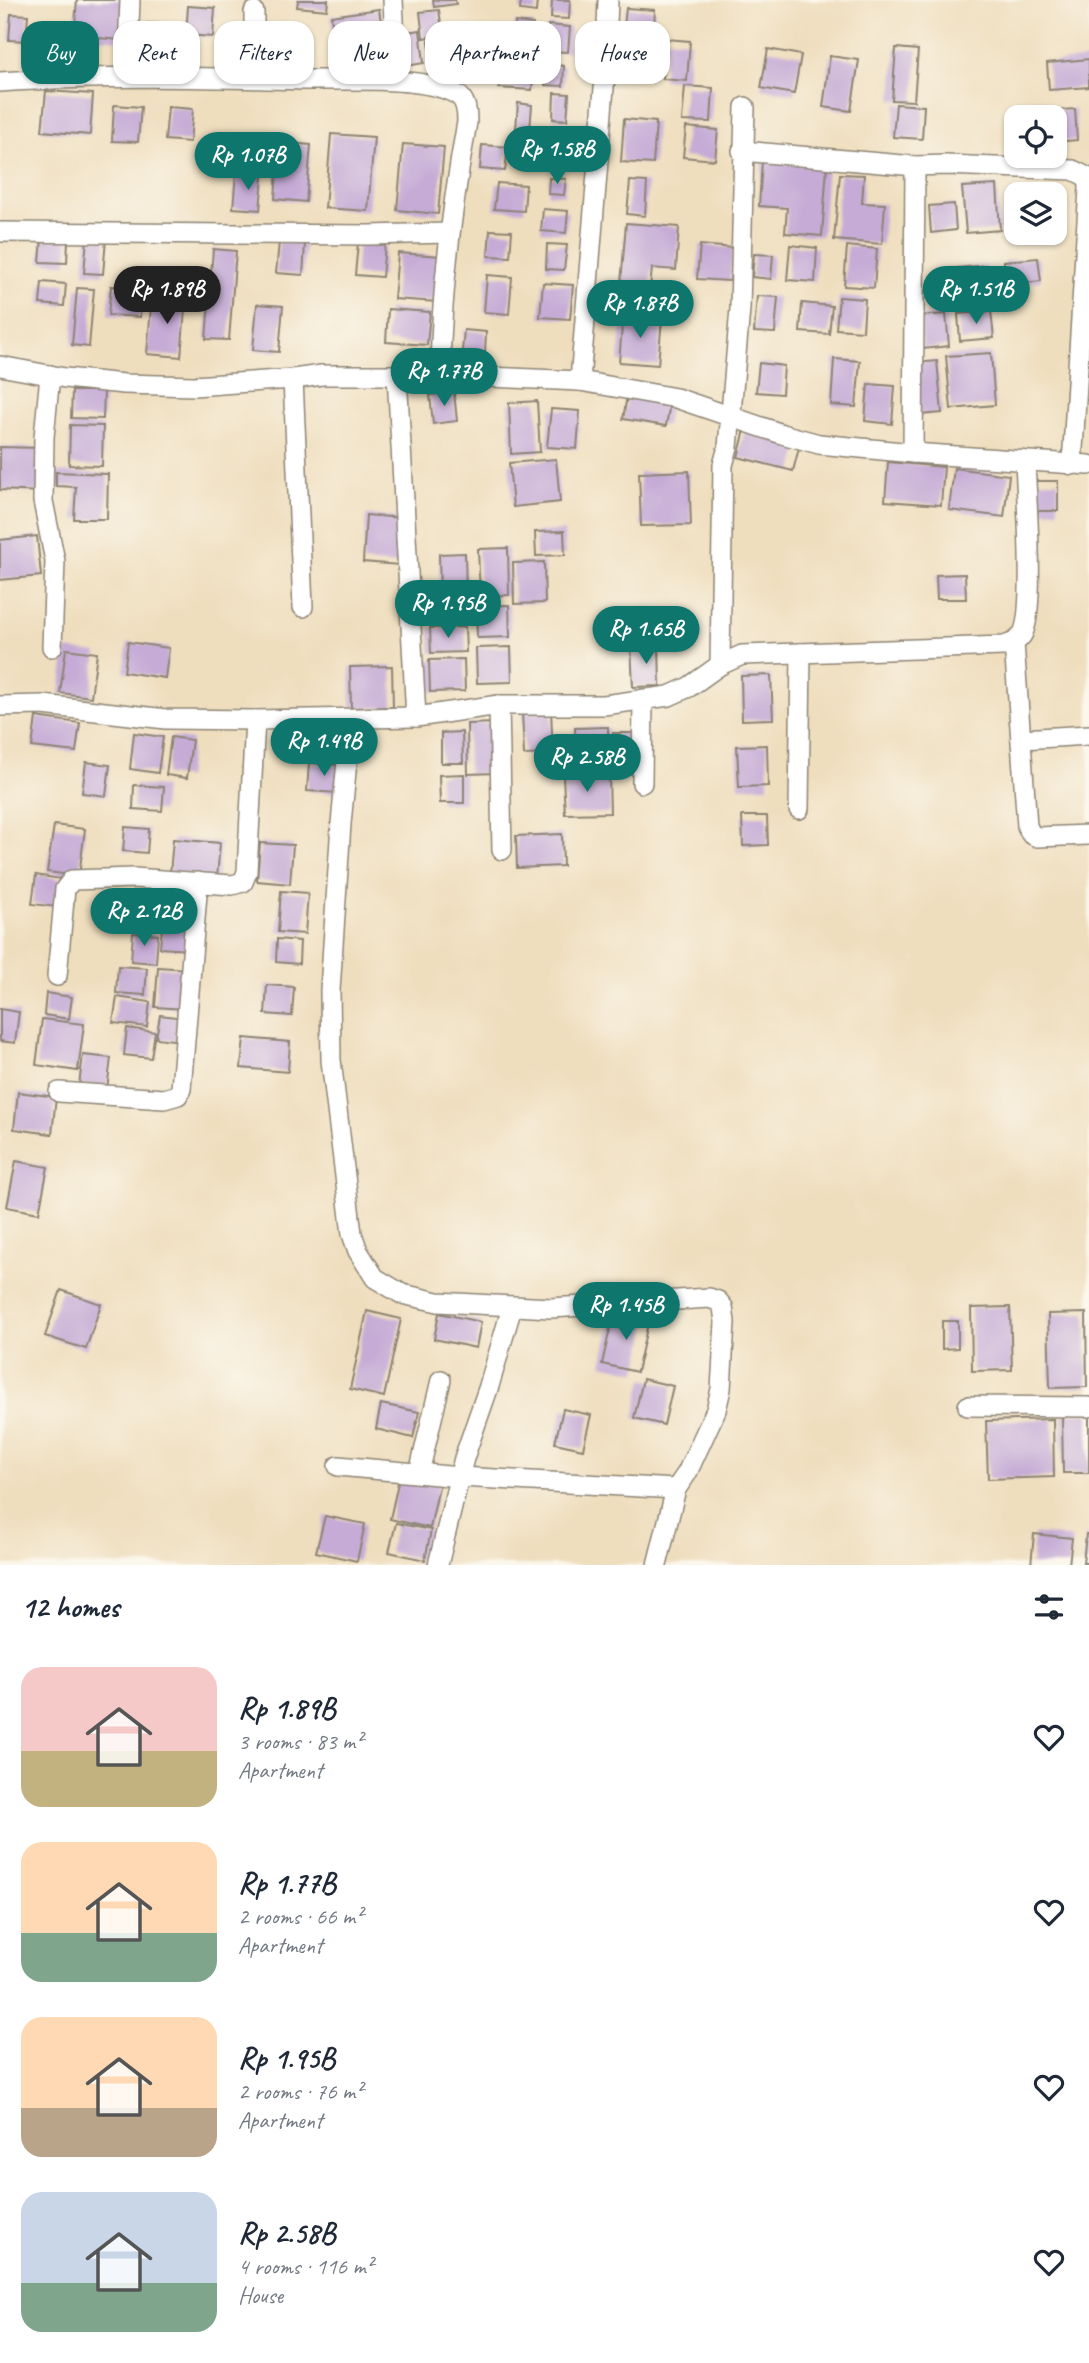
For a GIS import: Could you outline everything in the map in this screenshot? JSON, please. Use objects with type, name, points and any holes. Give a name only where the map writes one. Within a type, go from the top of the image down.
[{"type":"street","points":[[129,21],[130,0]]},
{"type":"street","points":[[393,0],[394,21]]},
{"type":"street","points":[[580,381],[605,76],[608,0]]},
{"type":"street","points":[[254,12],[254,21]]},
{"type":"street","points":[[0,82],[113,77]]},
{"type":"street","points":[[411,83],[447,89],[460,95],[466,108],[467,122],[449,233],[440,375]]},
{"type":"street","points":[[720,665],[723,466],[728,447],[740,309],[745,107]]},
{"type":"street","points":[[0,366],[124,384],[194,386],[321,375],[397,374],[580,381],[676,398],[819,444],[1080,465],[1089,186],[1087,177],[1073,170],[946,164],[915,166],[742,150]]},
{"type":"street","points":[[913,453],[915,166]]},
{"type":"street","points":[[0,232],[368,235],[449,233]]},
{"type":"street","points":[[397,374],[416,717]]},
{"type":"street","points":[[50,375],[44,438],[43,501],[55,561],[52,647]]},
{"type":"street","points":[[293,379],[303,607]]},
{"type":"street","points":[[0,706],[43,705],[166,719],[416,717],[499,705],[604,705],[669,696],[742,655],[1004,646],[1014,643],[1026,626],[1029,598],[1025,461]]},
{"type":"street","points":[[1014,643],[1027,826],[1031,834],[1044,838],[1089,835]]},
{"type":"street","points":[[799,809],[801,653]]},
{"type":"street","points":[[642,783],[643,699]]},
{"type":"street","points":[[499,705],[502,850]]},
{"type":"street","points":[[351,719],[330,990],[331,1060],[352,1234],[358,1251],[375,1278],[402,1294],[438,1302],[551,1308],[709,1298],[718,1301],[723,1307],[725,1321],[721,1389],[716,1410],[687,1473],[676,1489],[657,1565]]},
{"type":"street","points":[[57,976],[65,889],[72,880],[134,878],[239,884],[245,877],[255,720]]},
{"type":"street","points":[[1021,739],[1089,735]]},
{"type":"street","points":[[59,1092],[164,1099],[172,1099],[178,1095],[181,1089],[198,883]]},
{"type":"street","points":[[438,1565],[460,1476],[512,1307]]},
{"type":"street","points":[[419,1473],[441,1380]]},
{"type":"street","points":[[968,1406],[1089,1407]]},
{"type":"street","points":[[338,1466],[676,1489]]},
{"type":"building","points":[[77,0],[124,0],[122,21],[113,21],[113,39],[99,38],[99,21],[75,21]]},
{"type":"building","points":[[298,0],[328,0],[327,10],[297,7]]},
{"type":"building","points":[[433,0],[455,0],[456,4],[434,7]]},
{"type":"building","points":[[521,0],[537,0],[536,12],[520,10]]},
{"type":"building","points":[[552,0],[570,0],[569,19],[551,18]]},
{"type":"building","points":[[188,6],[215,8],[213,37],[200,36],[200,21],[187,21]]},
{"type":"building","points":[[626,8],[655,10],[654,21],[625,21]]},
{"type":"building","points":[[379,9],[381,21],[332,21],[331,16]]},
{"type":"building","points":[[439,10],[441,21],[425,21],[425,38],[423,38],[420,12]]},
{"type":"building","points":[[11,14],[28,15],[28,21],[21,21],[21,41],[9,40]]},
{"type":"building","points":[[561,26],[570,27],[568,52],[561,52]]},
{"type":"building","points":[[420,30],[424,63],[411,65],[411,31]]},
{"type":"building","points":[[670,39],[690,41],[687,81],[670,80]]},
{"type":"building","points":[[896,48],[918,50],[914,101],[892,100]]},
{"type":"building","points":[[768,49],[801,55],[794,94],[761,88]]},
{"type":"building","points":[[830,56],[859,60],[851,111],[823,107]]},
{"type":"building","points":[[1089,59],[1089,87],[1049,90],[1047,63]]},
{"type":"building","points":[[561,66],[564,66],[563,86],[545,85],[561,84]]},
{"type":"building","points":[[499,84],[533,84],[532,90],[499,88]]},
{"type":"building","points":[[685,86],[713,88],[711,122],[682,121]]},
{"type":"building","points":[[46,91],[93,94],[90,135],[42,131]]},
{"type":"building","points":[[554,93],[569,94],[567,120],[553,119]]},
{"type":"building","points":[[518,103],[532,105],[529,142],[515,142]]},
{"type":"building","points":[[896,104],[924,106],[922,139],[893,137]]},
{"type":"building","points":[[114,105],[141,107],[138,142],[112,141]]},
{"type":"building","points":[[168,107],[193,109],[190,142],[165,140]]},
{"type":"building","points":[[1075,109],[1077,140],[1067,141],[1067,110]]},
{"type":"building","points":[[624,119],[656,122],[653,164],[621,162]]},
{"type":"building","points":[[686,127],[718,130],[715,160],[683,157]]},
{"type":"building","points":[[331,134],[374,137],[368,211],[325,208]]},
{"type":"building","points":[[546,139],[565,140],[563,167],[544,165]]},
{"type":"building","points":[[279,142],[311,145],[306,202],[275,199]]},
{"type":"building","points":[[403,144],[444,147],[438,214],[397,210]]},
{"type":"building","points":[[482,145],[508,147],[505,171],[480,169]]},
{"type":"building","points":[[762,161],[827,167],[822,236],[785,233],[787,208],[759,206]]},
{"type":"building","points":[[236,174],[263,176],[260,210],[233,208]]},
{"type":"building","points":[[840,174],[864,175],[862,203],[885,204],[882,244],[834,240]]},
{"type":"building","points":[[549,178],[566,179],[564,195],[548,194]]},
{"type":"building","points":[[630,181],[647,182],[645,216],[627,214]]},
{"type":"building","points":[[497,183],[526,185],[524,211],[494,209]]},
{"type":"building","points":[[997,185],[1000,230],[966,233],[962,187]]},
{"type":"building","points":[[954,204],[956,230],[931,233],[929,206]]},
{"type":"building","points":[[543,209],[568,211],[566,233],[541,231]]},
{"type":"building","points":[[626,223],[679,227],[676,270],[652,268],[648,310],[619,308]]},
{"type":"building","points":[[490,230],[512,231],[510,257],[488,256]]},
{"type":"building","points":[[42,238],[68,240],[67,263],[40,262]]},
{"type":"building","points":[[87,238],[106,239],[103,274],[84,273]]},
{"type":"building","points":[[279,242],[305,244],[303,275],[276,273]]},
{"type":"building","points":[[358,243],[385,245],[382,277],[355,275]]},
{"type":"building","points":[[547,244],[567,245],[564,270],[546,269]]},
{"type":"building","points":[[700,245],[733,248],[730,281],[697,279]]},
{"type":"building","points":[[790,245],[817,248],[815,282],[787,280]]},
{"type":"building","points":[[847,246],[877,249],[874,288],[844,286]]},
{"type":"building","points":[[213,249],[236,251],[229,340],[206,339]]},
{"type":"building","points":[[398,253],[442,256],[438,302],[394,299]]},
{"type":"building","points":[[754,254],[773,255],[771,279],[752,277]]},
{"type":"building","points":[[1038,258],[1041,281],[1006,285],[1004,261]]},
{"type":"building","points":[[986,265],[990,305],[951,308],[948,269]]},
{"type":"building","points":[[487,275],[512,277],[509,314],[484,312]]},
{"type":"building","points":[[42,282],[66,284],[64,306],[40,304]]},
{"type":"building","points":[[543,283],[573,285],[570,319],[540,317]]},
{"type":"building","points":[[111,286],[142,288],[140,317],[108,315]]},
{"type":"building","points":[[77,288],[94,289],[89,347],[72,345]]},
{"type":"building","points":[[152,295],[186,298],[181,357],[147,354]]},
{"type":"building","points":[[757,296],[778,297],[775,333],[754,332]]},
{"type":"building","points":[[839,297],[865,299],[863,331],[836,329]]},
{"type":"building","points":[[802,303],[832,306],[829,334],[800,332]]},
{"type":"building","points":[[257,304],[283,306],[279,352],[253,350]]},
{"type":"building","points":[[388,309],[430,312],[427,345],[386,342]]},
{"type":"building","points":[[991,311],[994,338],[960,341],[958,314]]},
{"type":"building","points":[[946,314],[949,346],[923,349],[920,316]]},
{"type":"building","points":[[623,315],[662,318],[658,365],[619,362]]},
{"type":"building","points":[[464,330],[486,332],[485,353],[462,351]]},
{"type":"building","points":[[991,353],[995,405],[951,409],[946,356]]},
{"type":"building","points":[[834,359],[860,361],[856,407],[831,405]]},
{"type":"building","points":[[937,361],[942,413],[920,415],[916,363]]},
{"type":"building","points":[[759,363],[784,366],[782,394],[756,392]]},
{"type":"building","points":[[1082,365],[1089,365],[1089,400],[1085,400]]},
{"type":"building","points":[[868,384],[895,386],[892,424],[865,421]]},
{"type":"building","points":[[72,391],[104,391],[103,419],[71,418]]},
{"type":"building","points":[[454,392],[457,421],[433,424],[430,395]]},
{"type":"building","points":[[627,396],[670,403],[666,426],[623,419]]},
{"type":"building","points":[[537,401],[540,452],[511,454],[509,403]]},
{"type":"building","points":[[551,409],[580,411],[577,449],[547,447]]},
{"type":"building","points":[[70,425],[103,426],[102,466],[69,465]]},
{"type":"building","points":[[745,430],[800,444],[793,471],[738,457]]},
{"type":"building","points":[[0,447],[42,448],[41,492],[0,490]]},
{"type":"building","points":[[556,459],[560,502],[513,507],[509,463]]},
{"type":"building","points":[[888,462],[944,467],[941,505],[885,501]]},
{"type":"building","points":[[954,468],[1009,475],[1004,517],[949,510]]},
{"type":"building","points":[[689,471],[691,525],[641,526],[639,473]]},
{"type":"building","points":[[56,472],[108,474],[107,519],[74,519],[76,487],[56,486]]},
{"type":"building","points":[[1033,481],[1058,481],[1058,511],[1033,511]]},
{"type":"building","points":[[366,515],[402,518],[399,565],[363,562]]},
{"type":"building","points":[[564,531],[565,555],[536,556],[535,532]]},
{"type":"building","points":[[37,536],[41,576],[0,580],[0,540]]},
{"type":"building","points":[[508,548],[509,595],[480,596],[478,549]]},
{"type":"building","points":[[465,553],[466,592],[440,593],[439,554]]},
{"type":"building","points":[[544,562],[545,603],[514,604],[513,563]]},
{"type":"building","points":[[965,574],[966,599],[937,599],[936,575]]},
{"type":"building","points":[[509,605],[510,637],[477,638],[476,606]]},
{"type":"building","points":[[465,627],[466,652],[431,653],[430,628]]},
{"type":"building","points":[[128,642],[169,648],[165,678],[124,672]]},
{"type":"building","points":[[631,645],[659,645],[660,686],[633,687]]},
{"type":"building","points":[[511,647],[512,682],[477,683],[476,648]]},
{"type":"building","points":[[66,649],[97,653],[91,697],[60,693]]},
{"type":"building","points":[[464,659],[465,691],[430,692],[429,660]]},
{"type":"building","points":[[392,666],[393,707],[351,708],[350,667]]},
{"type":"building","points":[[771,675],[773,719],[742,720],[741,676]]},
{"type":"building","points":[[551,710],[553,754],[524,755],[522,711]]},
{"type":"building","points":[[36,717],[80,723],[76,752],[32,747]]},
{"type":"building","points":[[496,723],[497,773],[468,774],[467,724]]},
{"type":"building","points":[[608,727],[609,758],[576,759],[575,728]]},
{"type":"building","points":[[462,732],[463,763],[441,763],[441,733]]},
{"type":"building","points":[[134,733],[163,737],[158,773],[130,769]]},
{"type":"building","points":[[613,733],[641,733],[642,773],[614,774]]},
{"type":"building","points":[[171,737],[192,740],[187,778],[166,775]]},
{"type":"building","points":[[767,745],[768,786],[739,787],[737,746]]},
{"type":"building","points":[[86,762],[110,765],[106,796],[82,793]]},
{"type":"building","points":[[309,763],[341,765],[339,793],[307,791]]},
{"type":"building","points":[[464,774],[464,803],[440,803],[439,775]]},
{"type":"building","points":[[609,774],[610,813],[565,814],[563,776]]},
{"type":"building","points":[[134,785],[164,787],[162,811],[133,809]]},
{"type":"building","points":[[742,816],[767,816],[768,845],[743,846]]},
{"type":"building","points":[[54,825],[85,829],[79,876],[47,872]]},
{"type":"building","points":[[125,827],[149,829],[147,853],[123,851]]},
{"type":"building","points":[[562,834],[563,866],[517,868],[516,836]]},
{"type":"building","points":[[173,839],[220,843],[217,878],[170,874]]},
{"type":"building","points":[[260,843],[293,845],[290,884],[257,881]]},
{"type":"building","points":[[36,875],[61,879],[57,907],[32,904]]},
{"type":"building","points":[[281,891],[308,893],[305,934],[278,932]]},
{"type":"building","points":[[164,908],[193,910],[190,950],[160,948]]},
{"type":"building","points":[[133,933],[158,935],[156,963],[131,961]]},
{"type":"building","points":[[277,939],[300,941],[299,964],[276,962]]},
{"type":"building","points":[[118,966],[147,968],[145,995],[116,993]]},
{"type":"building","points":[[158,967],[188,969],[185,1009],[155,1007]]},
{"type":"building","points":[[267,985],[294,987],[292,1016],[265,1014]]},
{"type":"building","points":[[46,993],[72,997],[69,1019],[44,1015]]},
{"type":"building","points":[[117,997],[150,1002],[147,1027],[113,1023]]},
{"type":"building","points":[[0,1009],[19,1012],[15,1043],[0,1041]]},
{"type":"building","points":[[160,1015],[184,1018],[181,1041],[156,1038]]},
{"type":"building","points":[[42,1019],[84,1024],[78,1071],[36,1065]]},
{"type":"building","points":[[127,1028],[155,1032],[151,1058],[124,1055]]},
{"type":"building","points":[[244,1038],[290,1042],[288,1072],[241,1068]]},
{"type":"building","points":[[83,1055],[111,1058],[107,1089],[79,1085]]},
{"type":"building","points":[[18,1092],[56,1097],[52,1134],[14,1129]]},
{"type":"building","points":[[16,1161],[48,1167],[39,1213],[7,1207]]},
{"type":"building","points":[[61,1290],[101,1304],[86,1349],[45,1336]]},
{"type":"building","points":[[1010,1307],[1012,1370],[972,1371],[971,1308]]},
{"type":"building","points":[[367,1311],[401,1319],[384,1397],[350,1389]]},
{"type":"building","points":[[614,1311],[649,1319],[637,1372],[602,1364]]},
{"type":"building","points":[[439,1313],[481,1322],[476,1348],[434,1339]]},
{"type":"building","points":[[1086,1313],[1087,1387],[1050,1388],[1048,1314]]},
{"type":"building","points":[[942,1321],[958,1321],[958,1348],[942,1349]]},
{"type":"building","points":[[643,1379],[673,1386],[664,1425],[634,1418]]},
{"type":"building","points":[[381,1404],[419,1412],[413,1438],[376,1429]]},
{"type":"building","points":[[563,1409],[591,1415],[583,1449],[555,1443]]},
{"type":"building","points":[[1089,1413],[1089,1473],[1063,1473],[1062,1414]]},
{"type":"building","points":[[1053,1419],[1054,1477],[988,1479],[986,1421]]},
{"type":"building","points":[[400,1474],[440,1482],[430,1528],[390,1519]]},
{"type":"building","points":[[325,1516],[365,1524],[357,1561],[316,1552]]},
{"type":"building","points":[[396,1523],[431,1530],[425,1560],[389,1552]]},
{"type":"building","points":[[1034,1534],[1072,1538],[1069,1565],[1031,1565]]},
{"type":"building","points":[[1086,1534],[1089,1534],[1089,1563],[1083,1563]]}]
